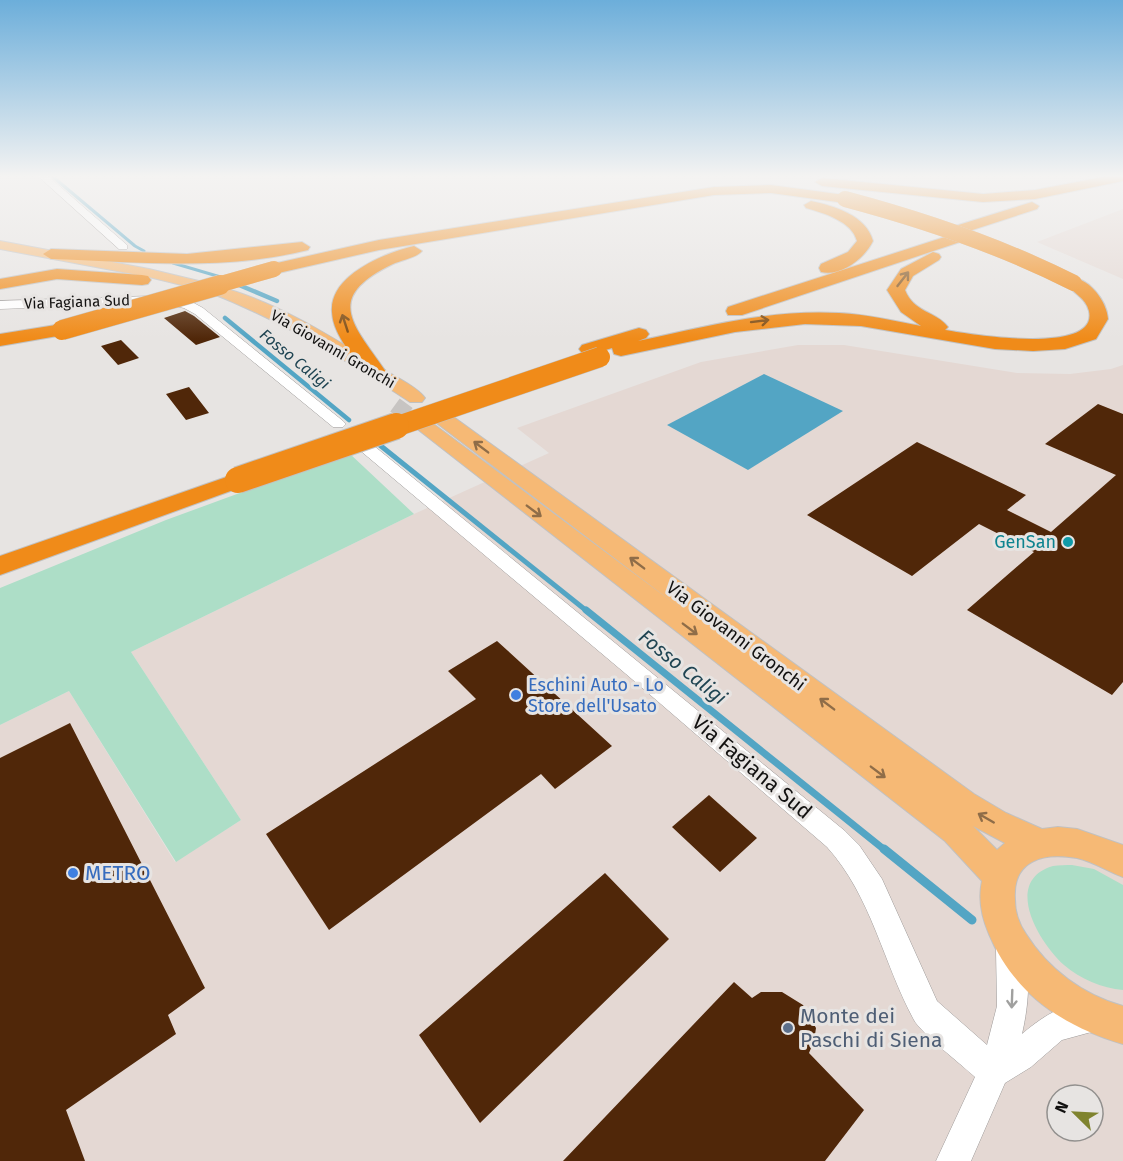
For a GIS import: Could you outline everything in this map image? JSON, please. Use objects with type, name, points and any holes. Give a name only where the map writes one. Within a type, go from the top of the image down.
[{"type":"highway","points":[[51,254],[161,259],[222,257],[423,230]]},
{"type":"highway","points":[[0,340],[62,330],[274,269],[356,249],[469,230]]},
{"type":"highway","points":[[376,372],[350,337],[341,310],[345,293],[360,277],[383,262],[410,252],[503,230]]},
{"type":"highway","points":[[799,281],[838,264],[861,249],[864,237],[860,230]]},
{"type":"highway","points":[[603,352],[747,323],[807,318],[854,320],[1007,344],[1055,344],[1083,338],[1092,332],[1098,323],[1098,312],[1092,299],[1074,283],[1046,267],[947,230]]},
{"type":"highway","points":[[0,551],[978,230]]},
{"type":"highway","points":[[721,307],[799,281],[982,230]]},
{"type":"highway","points":[[962,236],[907,273],[897,284],[897,295],[908,309],[930,323],[962,334],[1007,344]]},
{"type":"highway","points":[[0,284],[57,274],[142,280]]},
{"type":"highway","points":[[603,352],[699,314]]},
{"type":"highway","points":[[0,566],[233,474]]},
{"type":"main road","name":"Via Giovanni Gronchi","points":[[0,244],[149,273],[243,312],[296,340],[328,358],[388,400]]},
{"type":"main road","name":"Via Giovanni Gronchi","points":[[0,253],[142,280],[266,310],[376,372],[416,399]]},
{"type":"main road","name":"Via Giovanni Gronchi","points":[[999,875],[956,831],[431,421],[963,804],[995,823],[1039,843]]},
{"type":"main road","points":[[1110,1021],[1058,995],[1022,960],[1009,941],[1001,923],[997,905],[999,875],[1013,855],[1023,848],[1039,843],[1066,842],[1090,847],[1123,862]]},
{"type":"street","points":[[104,230],[123,247]]},
{"type":"street","points":[[173,302],[198,293],[199,311],[338,424]]},
{"type":"street","name":"Via Fagiana Sud","points":[[0,305],[154,300]]},
{"type":"street","name":"Via Fagiana Sud","points":[[362,444],[836,839],[850,854],[872,888],[926,1012],[994,1072]]},
{"type":"street","points":[[953,1161],[994,1072],[1011,1013],[1012,975],[1009,941]]},
{"type":"street","points":[[994,1072],[1020,1056],[1051,1029],[1065,1022],[1110,1021]]},
{"type":"shaded area","points":[[1068,230],[1123,230],[1123,279],[1037,242]]},
{"type":"shaded area","points":[[798,345],[844,345],[1017,373],[1070,374],[1111,369],[1123,365],[1123,1161],[0,1161],[0,725],[69,691],[175,862],[241,820],[131,652],[414,514],[549,453],[517,428],[701,362]]},
{"type":"green space","points":[[349,453],[414,514],[131,652],[241,820],[176,862],[69,691],[0,725],[0,588],[166,520]]},
{"type":"green space","points":[[1072,865],[1094,869],[1123,885],[1123,990],[1107,987],[1077,975],[1054,955],[1036,928],[1027,898],[1030,885],[1038,874],[1053,866]]},
{"type":"water","points":[[764,374],[843,411],[748,470],[667,425]]},
{"type":"building","points":[[185,311],[220,337],[196,345],[164,318]]},
{"type":"building","points":[[121,340],[139,358],[118,365],[101,346]]},
{"type":"building","points":[[189,387],[209,413],[186,420],[166,394]]},
{"type":"building","name":"GenSan","points":[[1098,404],[1123,414],[1123,682],[1112,695],[967,610],[1034,552],[979,524],[912,576],[807,515],[917,442],[1026,495],[1007,510],[1051,532],[1116,475],[1045,444]]},
{"type":"building","points":[[497,641],[612,746],[555,789],[541,774],[329,930],[266,834],[476,699],[448,671]]},
{"type":"building","name":"METRO","points":[[70,723],[205,988],[168,1015],[176,1034],[66,1110],[85,1161],[0,1161],[0,758]]},
{"type":"building","points":[[709,795],[757,838],[720,872],[672,827]]},
{"type":"building","points":[[605,873],[669,939],[480,1123],[419,1035]]},
{"type":"building","points":[[734,982],[752,998],[761,992],[782,992],[803,1005],[816,1028],[809,1053],[864,1110],[825,1161],[563,1161]]},
{"type":"waterway","name":"Fosso Caligi","points":[[116,230],[144,251]]},
{"type":"waterway","name":"Fosso Caligi","points":[[173,263],[224,278]]},
{"type":"waterway","name":"Fosso Caligi","points":[[238,284],[243,286]]},
{"type":"waterway","name":"Fosso Caligi","points":[[239,285],[277,301]]},
{"type":"waterway","name":"Fosso Caligi","points":[[225,318],[349,420]]},
{"type":"waterway","name":"Fosso Caligi","points":[[376,442],[588,612]]},
{"type":"waterway","name":"Fosso Caligi","points":[[586,610],[886,851]]},
{"type":"waterway","name":"Fosso Caligi","points":[[884,849],[972,920]]},
{"type":"tunnel","points":[[395,405],[421,424]]},
{"type":"place","name":"GenSan","points":[[1068,542]]},
{"type":"place","name":"Eschini Auto - Lo Store dell'Usato","points":[[516,695]]},
{"type":"place","name":"METRO","points":[[73,873]]},
{"type":"place","name":"Monte dei Paschi di Siena","points":[[788,1028]]}]
